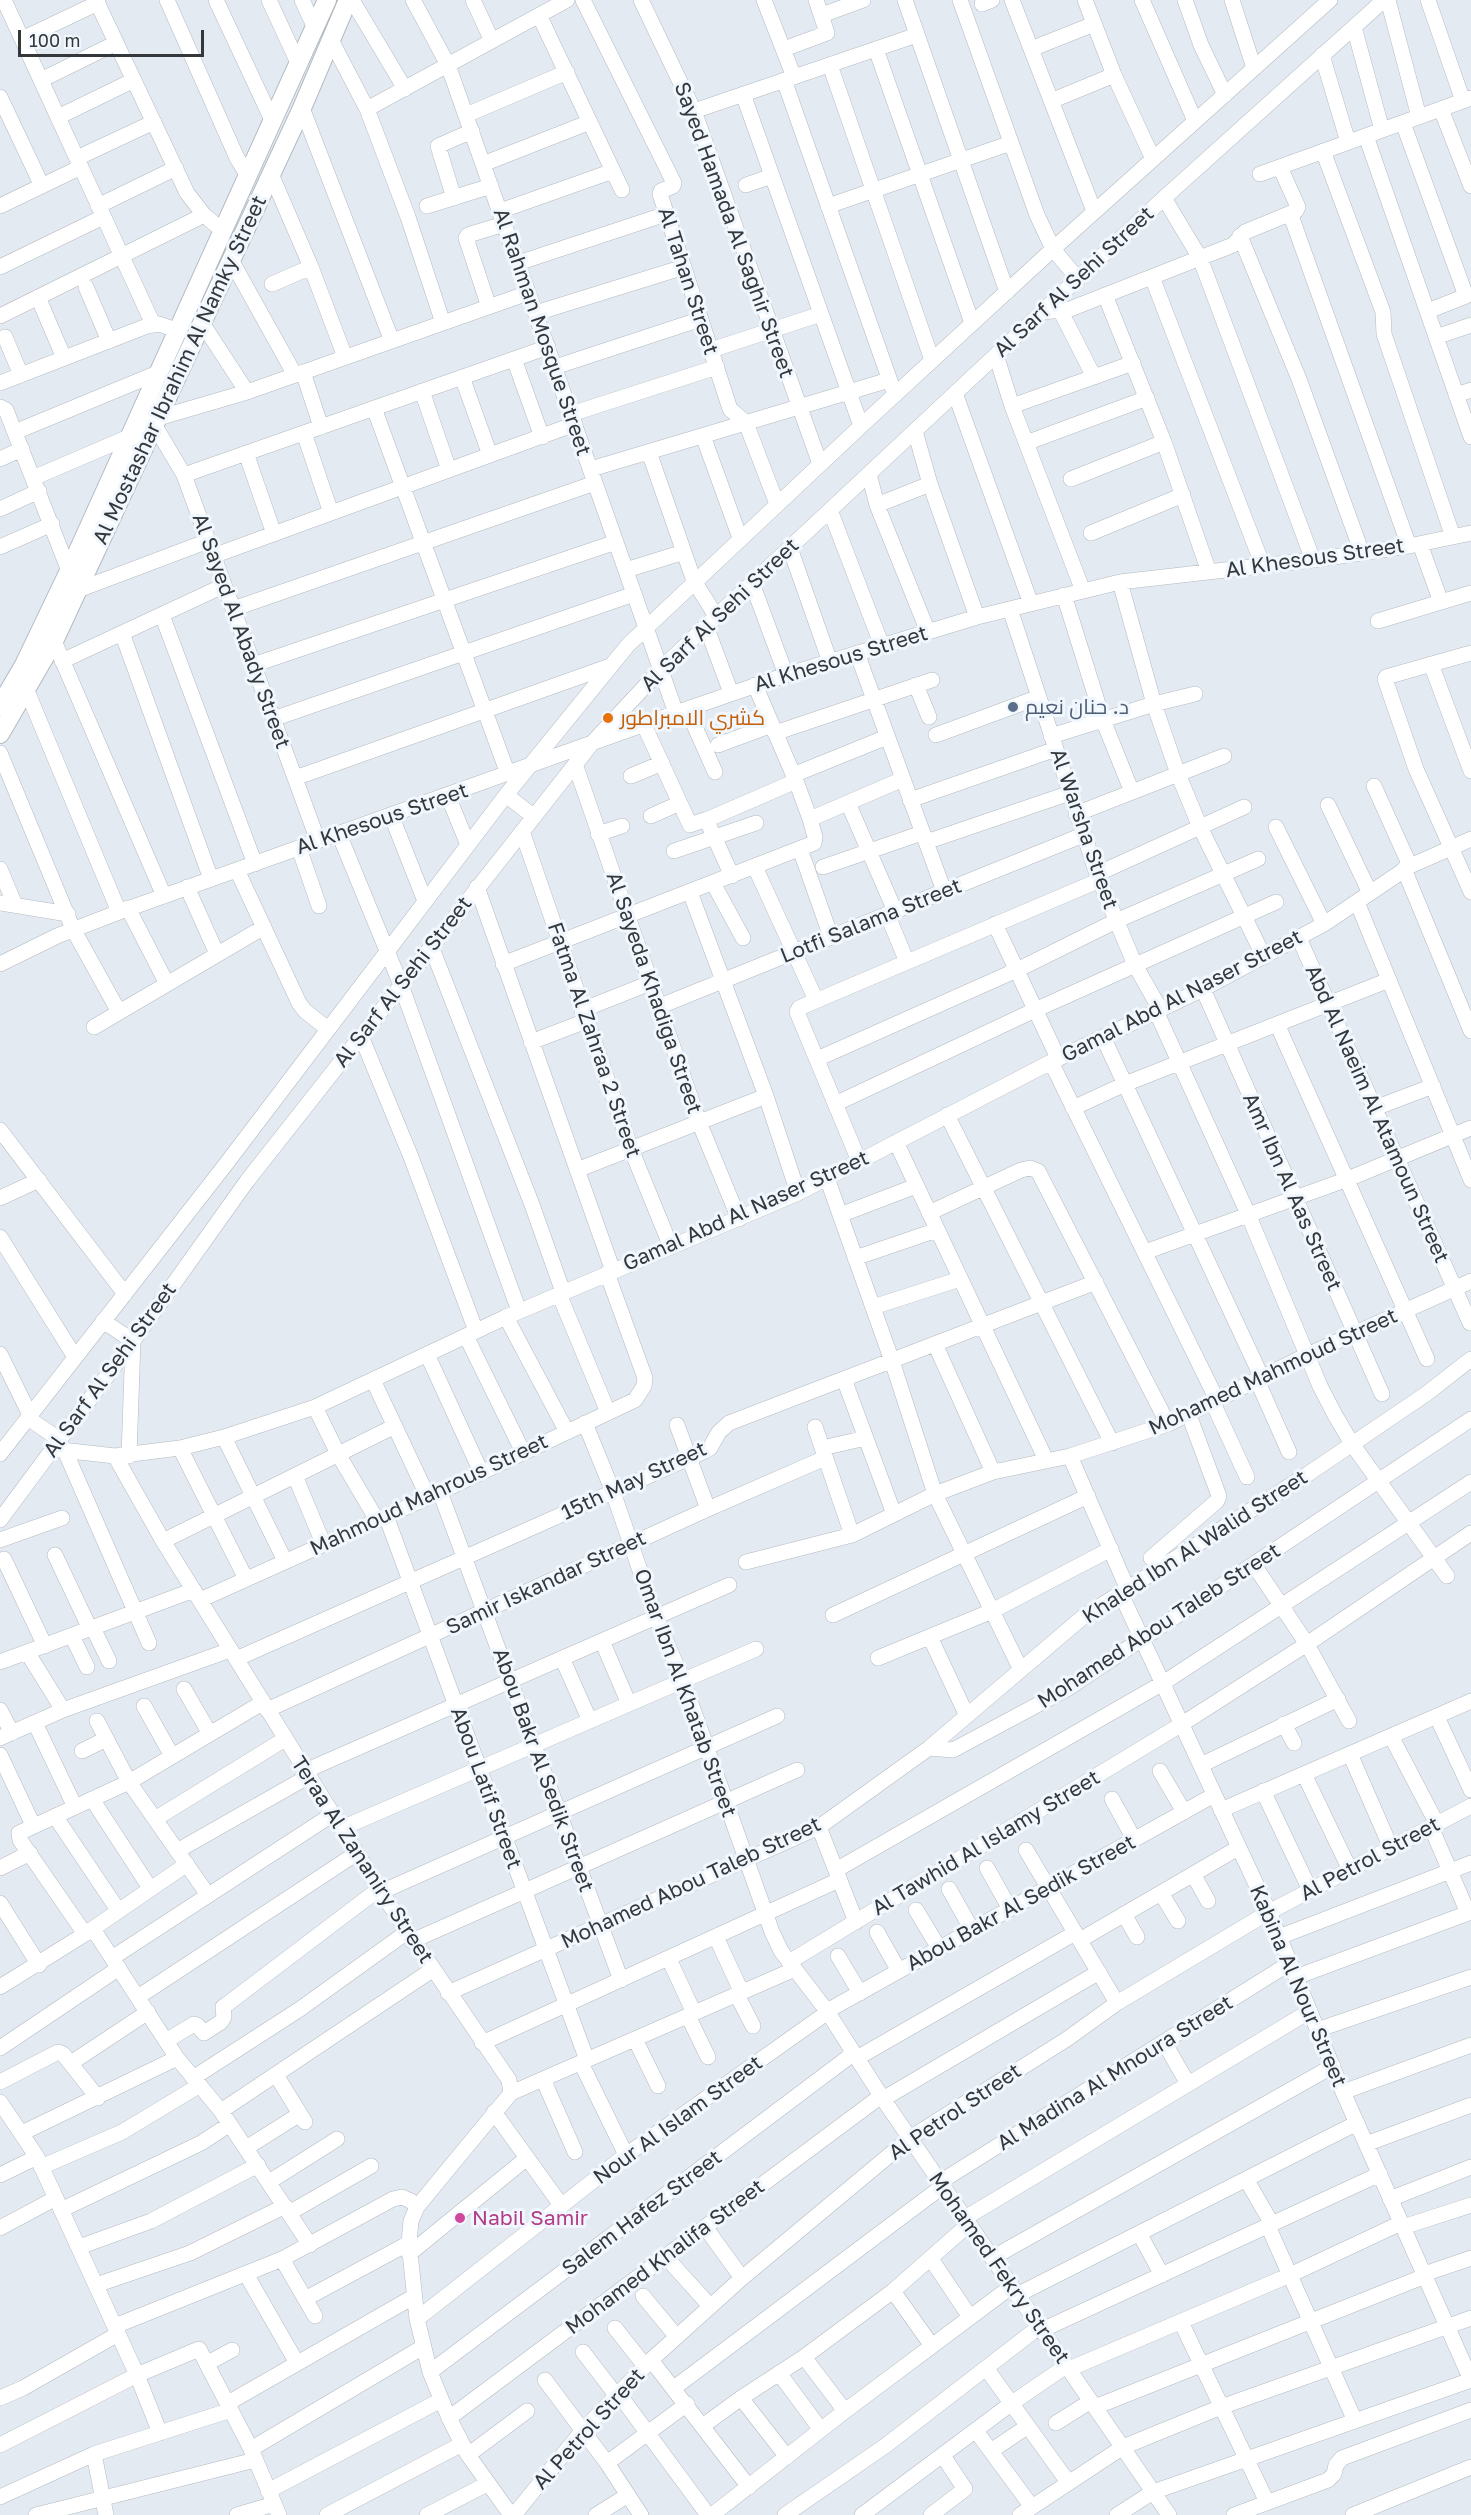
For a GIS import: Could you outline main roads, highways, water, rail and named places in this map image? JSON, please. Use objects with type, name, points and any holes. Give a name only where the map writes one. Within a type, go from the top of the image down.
[{"type":"main road","name":"Al Mostashar Ibrahim Al Namky Street","points":[[0,706],[28,657],[69,571],[327,0]]},
{"type":"main road","name":"Al Mostashar Ibrahim Al Namky Street","points":[[0,734],[54,641],[350,0]]},
{"type":"place","name":"د. حنان نعيم","points":[[1013,707]]},
{"type":"place","name":"كشري الامبراطور","points":[[608,718]]},
{"type":"place","name":"Nabil Samir","points":[[460,2218]]}]
